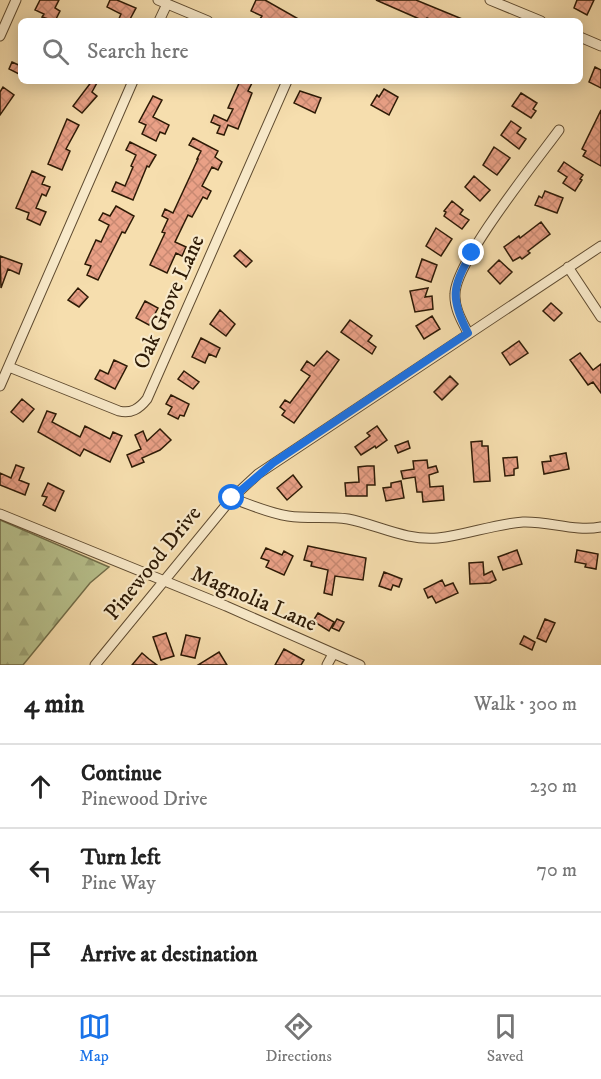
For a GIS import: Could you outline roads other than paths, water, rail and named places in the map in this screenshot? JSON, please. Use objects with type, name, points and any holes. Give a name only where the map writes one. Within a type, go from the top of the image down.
[{"type":"street","points":[[0,36],[16,0]]},
{"type":"street","points":[[490,0],[534,18]]},
{"type":"street","points":[[159,18],[162,2],[201,18]]},
{"type":"street","points":[[583,39],[601,46]]},
{"type":"street","points":[[0,386],[132,84]]},
{"type":"street","name":"Oak Grove Lane","points":[[9,367],[118,411],[129,412],[143,405],[286,84]]},
{"type":"street","points":[[468,333],[459,317],[454,295],[459,275],[501,209],[559,130]]},
{"type":"street","name":"Pinewood Drive","points":[[95,665],[232,498],[273,463],[601,246]]},
{"type":"street","points":[[568,267],[601,317]]},
{"type":"street","points":[[232,498],[269,512],[288,516],[347,519],[417,538],[438,538],[523,522],[543,522],[573,528],[601,527]]},
{"type":"street","name":"Magnolia Lane","points":[[0,514],[226,606],[360,665]]},
{"type":"street","points":[[327,665],[333,654]]}]
